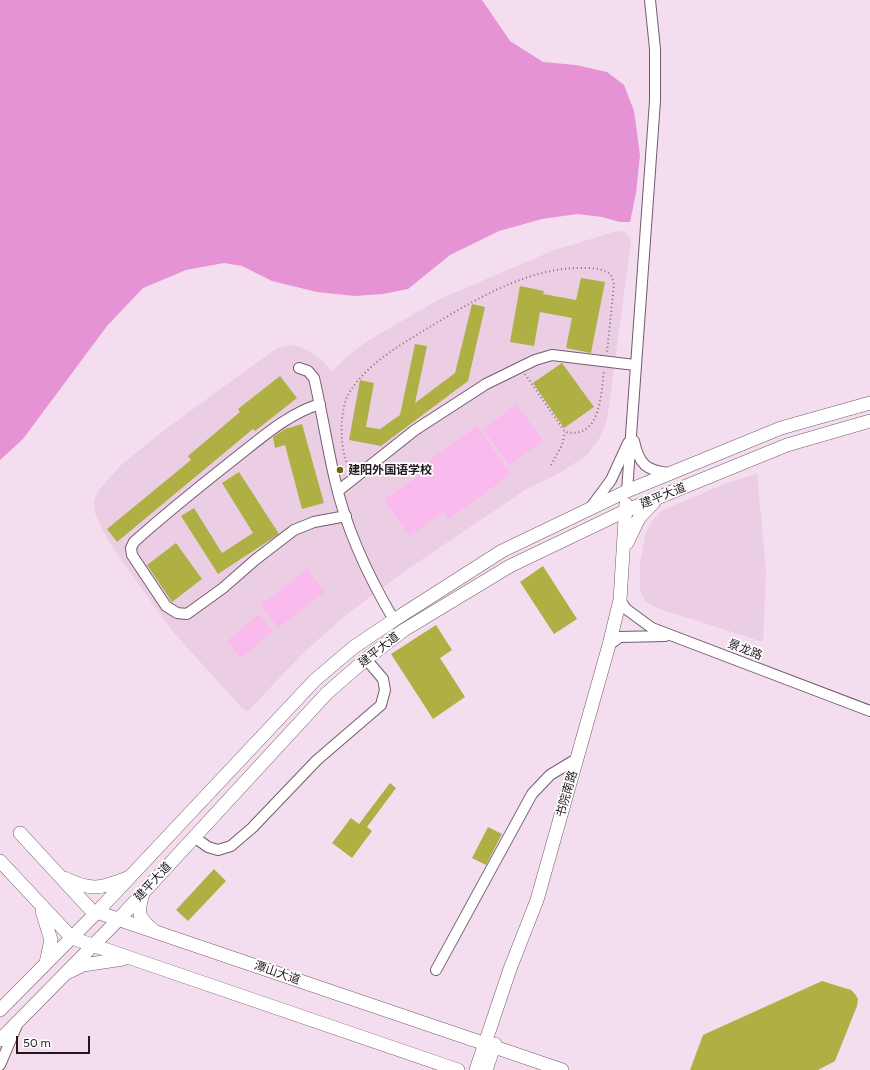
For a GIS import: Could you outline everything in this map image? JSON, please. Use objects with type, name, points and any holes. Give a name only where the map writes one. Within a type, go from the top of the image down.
[{"type":"main road","name":"建平大道","points":[[1,1007],[72,938],[131,877],[315,680],[354,647],[502,551],[590,508],[627,491],[781,428],[870,403]]},
{"type":"main road","name":"建平大道","points":[[0,1040],[118,920],[326,693],[366,659],[404,630],[510,566],[625,511],[787,445],[870,422]]},
{"type":"main road","name":"书院南路","points":[[489,1045],[519,972],[609,645],[620,600],[627,491]]},
{"type":"main road","points":[[623,554],[639,518],[661,497]]},
{"type":"main road","points":[[588,529],[606,525],[614,530],[621,543],[623,554]]},
{"type":"main road","name":"潭山大道","points":[[20,833],[91,910],[562,1070]]},
{"type":"main road","points":[[0,861],[72,938],[91,946],[458,1070]]},
{"type":"main road","points":[[60,877],[79,885],[94,888],[109,885],[131,877]]},
{"type":"main road","points":[[145,891],[138,908],[141,919],[156,932]]},
{"type":"main road","points":[[40,904],[48,925],[51,940],[46,964]]},
{"type":"main road","points":[[64,974],[83,965],[128,958]]},
{"type":"main road","points":[[476,1070],[489,1045]]},
{"type":"main road","points":[[486,1070],[489,1045]]},
{"type":"street","points":[[627,491],[655,101],[655,50],[650,0]]},
{"type":"street","points":[[338,491],[415,430],[486,384],[534,360],[552,355],[635,365]]},
{"type":"street","points":[[300,368],[308,371],[314,378],[338,491],[346,516],[357,547],[374,586],[394,620]]},
{"type":"street","points":[[320,404],[301,410],[267,433],[214,475],[134,542],[131,548],[132,555],[166,606],[176,613],[187,614],[223,588],[255,560],[294,530],[314,522],[346,516]]},
{"type":"street","points":[[632,432],[635,446],[642,463],[647,468],[658,472],[670,473]]},
{"type":"street","points":[[590,508],[616,470],[632,432]]},
{"type":"street","name":"景龙路","points":[[620,600],[626,609],[652,628],[870,711]]},
{"type":"street","points":[[609,645],[620,637],[652,635],[673,637]]},
{"type":"street","points":[[194,837],[208,847],[218,850],[231,846],[252,828],[317,760],[381,705],[385,690],[383,678],[366,659]]},
{"type":"street","points":[[436,970],[532,794],[550,775],[578,758]]},
{"type":"street","points":[[0,1065],[17,1023]]},
{"type":"path","points":[[355,477],[346,465],[342,435],[342,417],[345,401],[349,392],[368,371],[401,346],[484,295],[526,279],[563,269],[590,268],[602,270],[609,273],[613,278],[614,293],[601,399],[594,421],[578,432],[565,432]]},
{"type":"path","points":[[520,367],[565,432],[562,444],[551,465]]},
{"type":"shaded area","points":[[0,0],[482,0],[510,41],[543,62],[576,65],[607,72],[624,85],[634,111],[640,155],[636,193],[630,222],[620,222],[602,217],[577,214],[542,219],[499,231],[450,255],[408,289],[383,294],[355,296],[317,292],[272,281],[242,266],[224,263],[186,270],[143,288],[107,326],[23,439],[0,460]]},
{"type":"shaded area","name":"建阳外国语学校","points":[[617,231],[625,232],[631,241],[607,420],[599,439],[586,456],[556,475],[528,488],[405,571],[346,615],[303,653],[248,711],[242,708],[174,633],[121,560],[103,531],[95,513],[94,502],[98,491],[121,465],[167,428],[277,348],[293,345],[305,349],[320,358],[332,371],[350,354],[369,340],[442,298],[552,251]]},
{"type":"shaded area","points":[[517,404],[543,441],[509,465],[483,429]]},
{"type":"shaded area","points":[[477,426],[511,474],[449,519],[443,512],[410,536],[384,500],[418,476],[414,471]]},
{"type":"shaded area","points":[[757,474],[766,571],[763,642],[657,608],[645,601],[640,590],[640,563],[646,533],[651,522],[661,511],[729,482]]},
{"type":"shaded area","points":[[307,569],[325,592],[278,628],[261,605]]},
{"type":"shaded area","points":[[259,614],[273,631],[241,658],[227,641]]},
{"type":"building","points":[[581,278],[605,282],[591,353],[566,348],[572,318],[540,312],[534,346],[510,342],[520,286],[544,291],[543,294],[576,300]]},
{"type":"building","points":[[472,304],[485,307],[468,381],[381,446],[349,440],[360,380],[374,383],[366,427],[380,429],[400,415],[415,344],[427,346],[415,403],[455,373]]},
{"type":"building","points":[[562,363],[594,407],[564,428],[533,383]]},
{"type":"building","points":[[280,376],[297,398],[255,431],[253,429],[117,542],[107,529],[191,460],[188,456],[240,412],[238,409]]},
{"type":"building","points":[[302,424],[324,503],[302,509],[285,445],[275,448],[273,437],[285,429]]},
{"type":"building","points":[[239,472],[279,534],[218,574],[181,516],[194,508],[222,553],[253,533],[222,483]]},
{"type":"building","points":[[176,543],[202,579],[172,602],[147,565]]},
{"type":"building","points":[[543,566],[577,619],[554,634],[520,582]]},
{"type":"building","points":[[436,625],[452,650],[440,658],[465,697],[433,719],[391,654]]},
{"type":"building","points":[[390,783],[396,788],[367,827],[372,831],[352,858],[332,843],[351,818],[359,824]]},
{"type":"building","points":[[488,827],[502,834],[486,865],[472,858]]},
{"type":"building","points":[[214,869],[226,881],[188,921],[176,910]]},
{"type":"building","points":[[822,981],[851,990],[858,999],[857,1006],[835,1061],[818,1070],[690,1070],[703,1035]]},
{"type":"place","name":"建阳外国语学校","points":[[340,470]]}]
